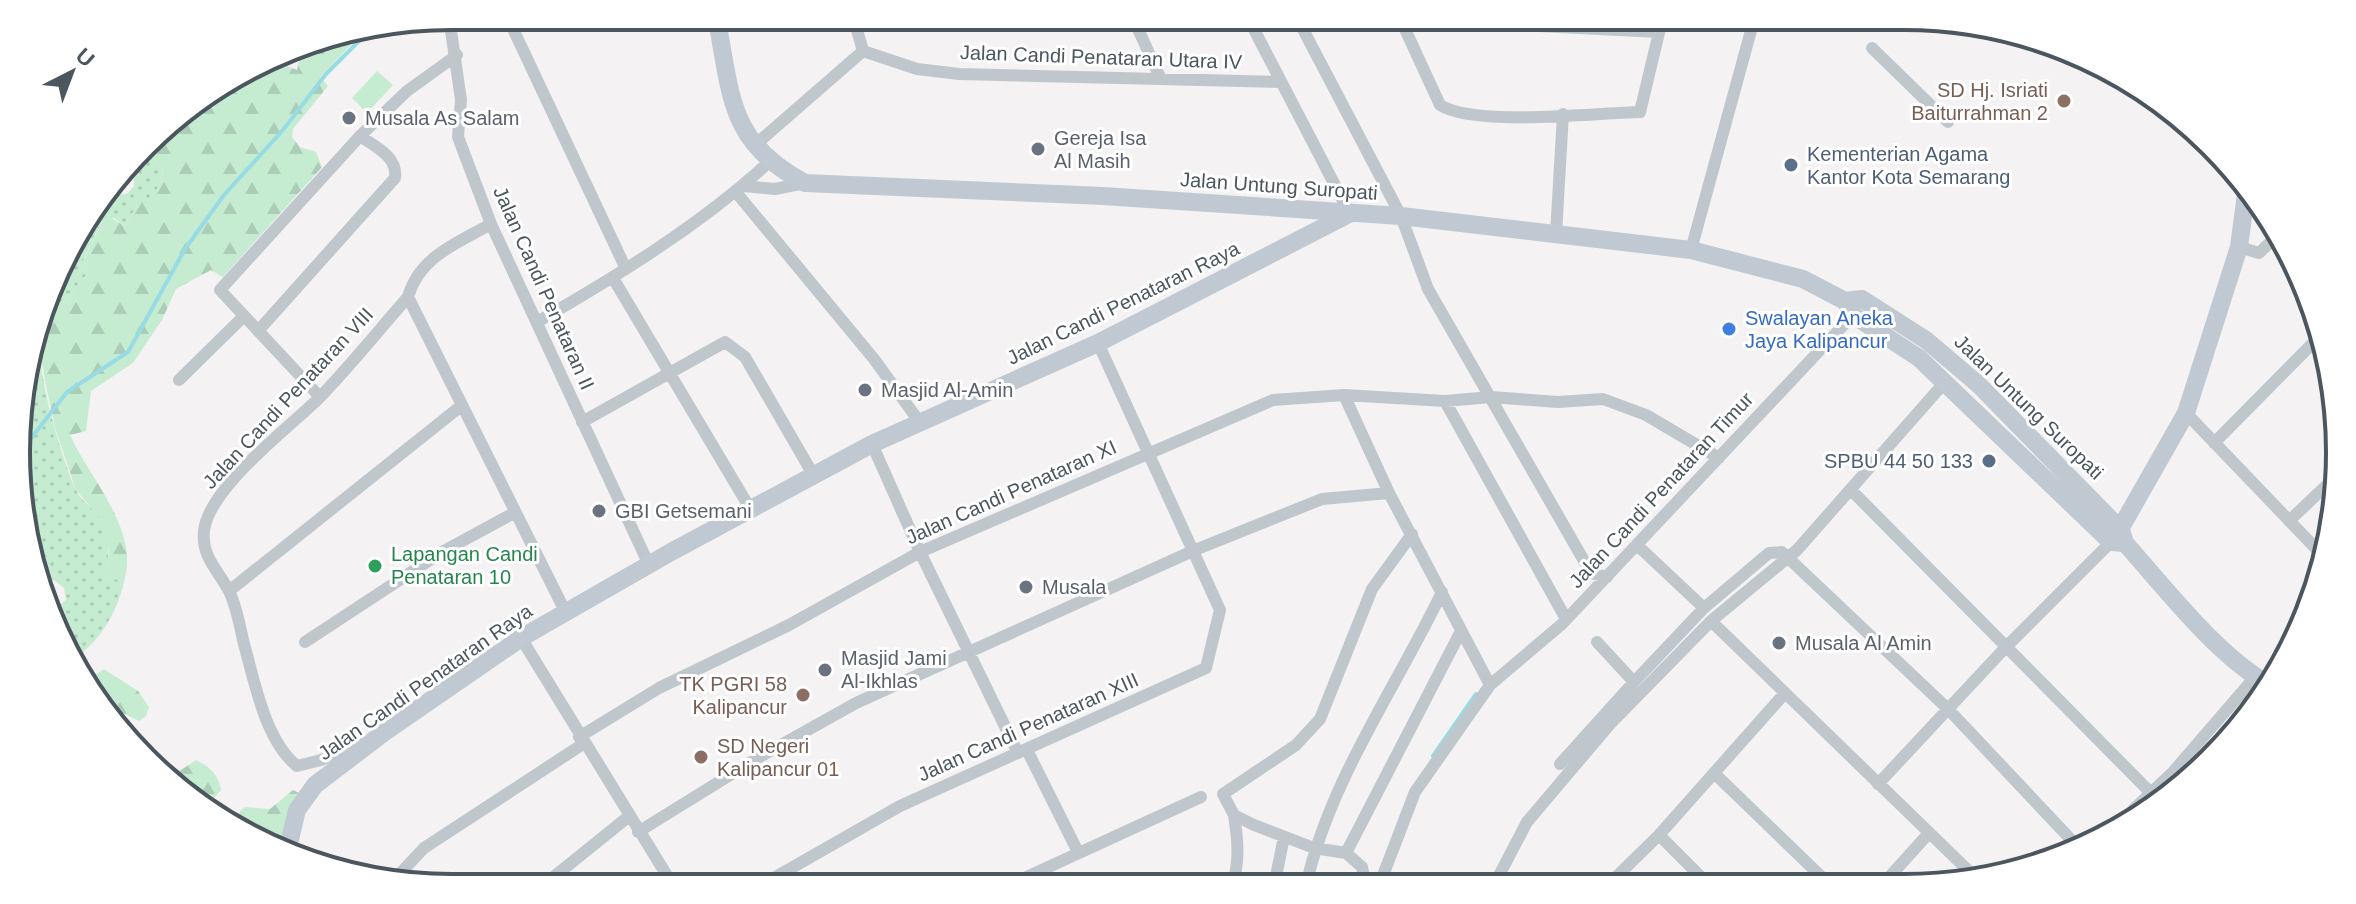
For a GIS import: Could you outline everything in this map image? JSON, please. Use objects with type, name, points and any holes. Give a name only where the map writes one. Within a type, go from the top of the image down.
[{"type":"main road","name":"Jalan Untung Suropati","points":[[719,30],[739,124],[768,163],[805,183],[1103,196],[1401,216],[1691,250],[1803,279],[1919,358],[2119,538]]},
{"type":"main road","points":[[2119,538],[2186,413],[2239,247],[2245,203]]},
{"type":"main road","name":"Jalan Candi Penataran Raya","points":[[290,841],[297,810],[315,785],[386,731],[521,638],[872,444],[1098,343],[1350,214]]},
{"type":"main road","name":"Jalan Untung Suropati","points":[[1849,308],[1862,299],[1926,340],[1979,385],[2184,610],[2259,679]]},
{"type":"street","name":"Jalan Candi Penataran II","points":[[452,30],[461,100],[458,137],[491,224],[649,565]]},
{"type":"street","points":[[514,30],[626,269]]},
{"type":"street","points":[[754,146],[863,51],[857,30]]},
{"type":"street","points":[[1138,30],[1160,77]]},
{"type":"street","points":[[1254,30],[1350,214]]},
{"type":"street","points":[[1303,30],[1401,216],[1428,289],[1591,573],[1607,577]]},
{"type":"street","points":[[1405,30],[1435,96],[1452,113],[1479,117],[1640,112],[1659,32],[1615,30]]},
{"type":"street","points":[[1691,250],[1751,30]]},
{"type":"street","points":[[1872,48],[1948,122]]},
{"type":"street","name":"Jalan Candi Penataran Utara IV","points":[[863,51],[917,69],[959,74],[1281,82]]},
{"type":"street","points":[[320,397],[220,290],[360,136],[407,91],[457,55]]},
{"type":"street","points":[[1556,234],[1563,114]]},
{"type":"street","points":[[258,331],[395,178],[397,167],[392,160],[360,136]]},
{"type":"street","points":[[537,322],[613,278],[739,188],[768,163]]},
{"type":"street","points":[[739,188],[775,189],[805,183]]},
{"type":"street","points":[[739,188],[874,359],[921,424]]},
{"type":"street","name":"Jalan Candi Penataran VIII","points":[[386,731],[310,764],[297,766],[286,757],[276,740],[253,675],[229,591],[214,571],[206,553],[204,530],[212,508],[226,489],[320,397],[408,297],[413,279],[430,259],[491,224]]},
{"type":"street","points":[[2239,247],[2259,253],[2270,243]]},
{"type":"street","points":[[613,278],[751,510]]},
{"type":"street","points":[[408,297],[566,613]]},
{"type":"street","name":"Jalan Candi Penataran Timur","points":[[1384,874],[1415,792],[1490,685],[1566,619],[1607,577],[1719,458],[1849,308]]},
{"type":"street","points":[[179,380],[244,316]]},
{"type":"street","points":[[582,422],[725,342],[731,343],[745,357],[814,476]]},
{"type":"street","points":[[1098,343],[1195,550]]},
{"type":"street","points":[[2214,443],[2312,344]]},
{"type":"street","points":[[1500,874],[1527,822],[1610,724],[1711,621],[1789,557],[1945,382]]},
{"type":"street","points":[[1344,395],[1389,493],[1490,685]]},
{"type":"street","name":"Jalan Candi Penataran XI","points":[[403,871],[424,848],[659,688],[789,625],[920,552],[1273,400],[1344,395],[1445,401],[1491,397],[1558,402],[1603,399],[1646,415],[1719,458]]},
{"type":"street","points":[[1445,401],[1566,619]]},
{"type":"street","points":[[229,591],[461,406]]},
{"type":"street","points":[[2186,413],[2315,548]]},
{"type":"street","points":[[872,444],[969,654],[1078,852]]},
{"type":"street","points":[[2289,521],[2324,488]]},
{"type":"street","points":[[1851,490],[2150,792]]},
{"type":"street","points":[[638,832],[856,703],[1195,550],[1322,499],[1389,493]]},
{"type":"street","points":[[305,642],[442,552],[514,513]]},
{"type":"street","points":[[1236,874],[1239,843],[1234,815],[1223,794],[1296,745],[1320,719],[1372,589],[1412,534]]},
{"type":"street","points":[[1878,784],[2005,648],[2119,538]]},
{"type":"street","points":[[1637,545],[1704,608]]},
{"type":"street","name":"Jalan Candi Penataran XIII","points":[[781,874],[900,806],[1206,668],[1220,610],[1195,550]]},
{"type":"street","points":[[1560,764],[1704,608],[1769,553],[1782,552],[1948,709],[2071,839]]},
{"type":"street","points":[[1309,874],[1314,848],[1346,775],[1442,592]]},
{"type":"street","points":[[1711,621],[1966,869]]},
{"type":"street","points":[[1346,853],[1461,631]]},
{"type":"street","points":[[521,638],[665,874]]},
{"type":"street","points":[[1597,642],[1634,682]]},
{"type":"street","points":[[1619,874],[1659,835],[1785,693]]},
{"type":"street","points":[[2141,801],[2250,693]]},
{"type":"street","points":[[1714,773],[1819,874]]},
{"type":"street","points":[[1032,874],[1201,797]]},
{"type":"street","points":[[1234,815],[1314,848],[1346,853],[1362,867],[1363,874]]},
{"type":"street","points":[[558,874],[628,817]]},
{"type":"street","points":[[1892,874],[1929,833]]},
{"type":"street","points":[[1659,835],[1698,874]]},
{"type":"street","points":[[1276,874],[1284,837]]},
{"type":"green space","points":[[354,42],[320,77],[328,86],[293,129],[292,137],[300,147],[316,152],[322,167],[223,277],[211,270],[176,289],[162,320],[133,363],[91,391],[86,431],[70,435],[110,506],[125,543],[127,562],[124,582],[106,576],[109,551],[101,519],[76,490],[55,428],[45,381],[41,356],[52,316],[56,307],[66,300],[88,273],[83,262],[103,220],[108,216],[125,226],[141,199],[148,199],[161,184],[163,171],[152,156],[154,154],[195,117],[241,87],[284,65],[297,70],[300,59]]},
{"type":"green space","points":[[377,71],[393,85],[367,113],[352,98]]},
{"type":"green space","points":[[152,156],[163,171],[161,184],[148,200],[141,199],[125,226],[114,218],[103,220],[83,261],[88,273],[66,300],[56,307],[74,265],[101,218],[116,196],[128,193],[134,186],[134,175]]},
{"type":"green space","points":[[41,358],[50,410],[69,472],[77,492],[99,516],[106,529],[106,576],[124,582],[117,604],[100,635],[81,653],[59,606],[66,600],[64,588],[51,578],[38,534],[31,480],[31,424]]},
{"type":"green space","points":[[104,669],[138,691],[149,707],[146,716],[139,721],[118,711],[95,675]]},
{"type":"green space","points":[[196,760],[216,775],[221,790],[211,798],[174,769],[181,770]]},
{"type":"green space","points":[[293,790],[299,793],[282,838],[239,816],[245,807],[270,809]]},
{"type":"waterway","points":[[30,439],[67,392],[128,352],[185,249],[224,195],[283,130],[326,74],[360,40]]},
{"type":"waterway","points":[[1433,756],[1476,694]]},
{"type":"place","name":"SD Hj. Isriati Baiturrahman 2","points":[[2064,101]]},
{"type":"place","name":"Musala As Salam","points":[[349,118]]},
{"type":"place","name":"Gereja Isa Al Masih","points":[[1038,149]]},
{"type":"place","name":"Kementerian Agama Kantor Kota Semarang","points":[[1791,165]]},
{"type":"place","name":"Swalayan Aneka Jaya Kalipancur","points":[[1729,329]]},
{"type":"place","name":"Masjid Al-Amin","points":[[865,390]]},
{"type":"place","name":"SPBU 44 50 133","points":[[1989,461]]},
{"type":"place","name":"GBI Getsemani","points":[[599,511]]},
{"type":"place","name":"Lapangan Candi Penataran 10","points":[[375,566]]},
{"type":"place","name":"Musala","points":[[1026,587]]},
{"type":"place","name":"Musala Al Amin","points":[[1779,643]]},
{"type":"place","name":"Masjid Jami Al-Ikhlas","points":[[825,670]]},
{"type":"place","name":"TK PGRI 58 Kalipancur","points":[[803,695]]},
{"type":"place","name":"SD Negeri Kalipancur 01","points":[[701,757]]}]
